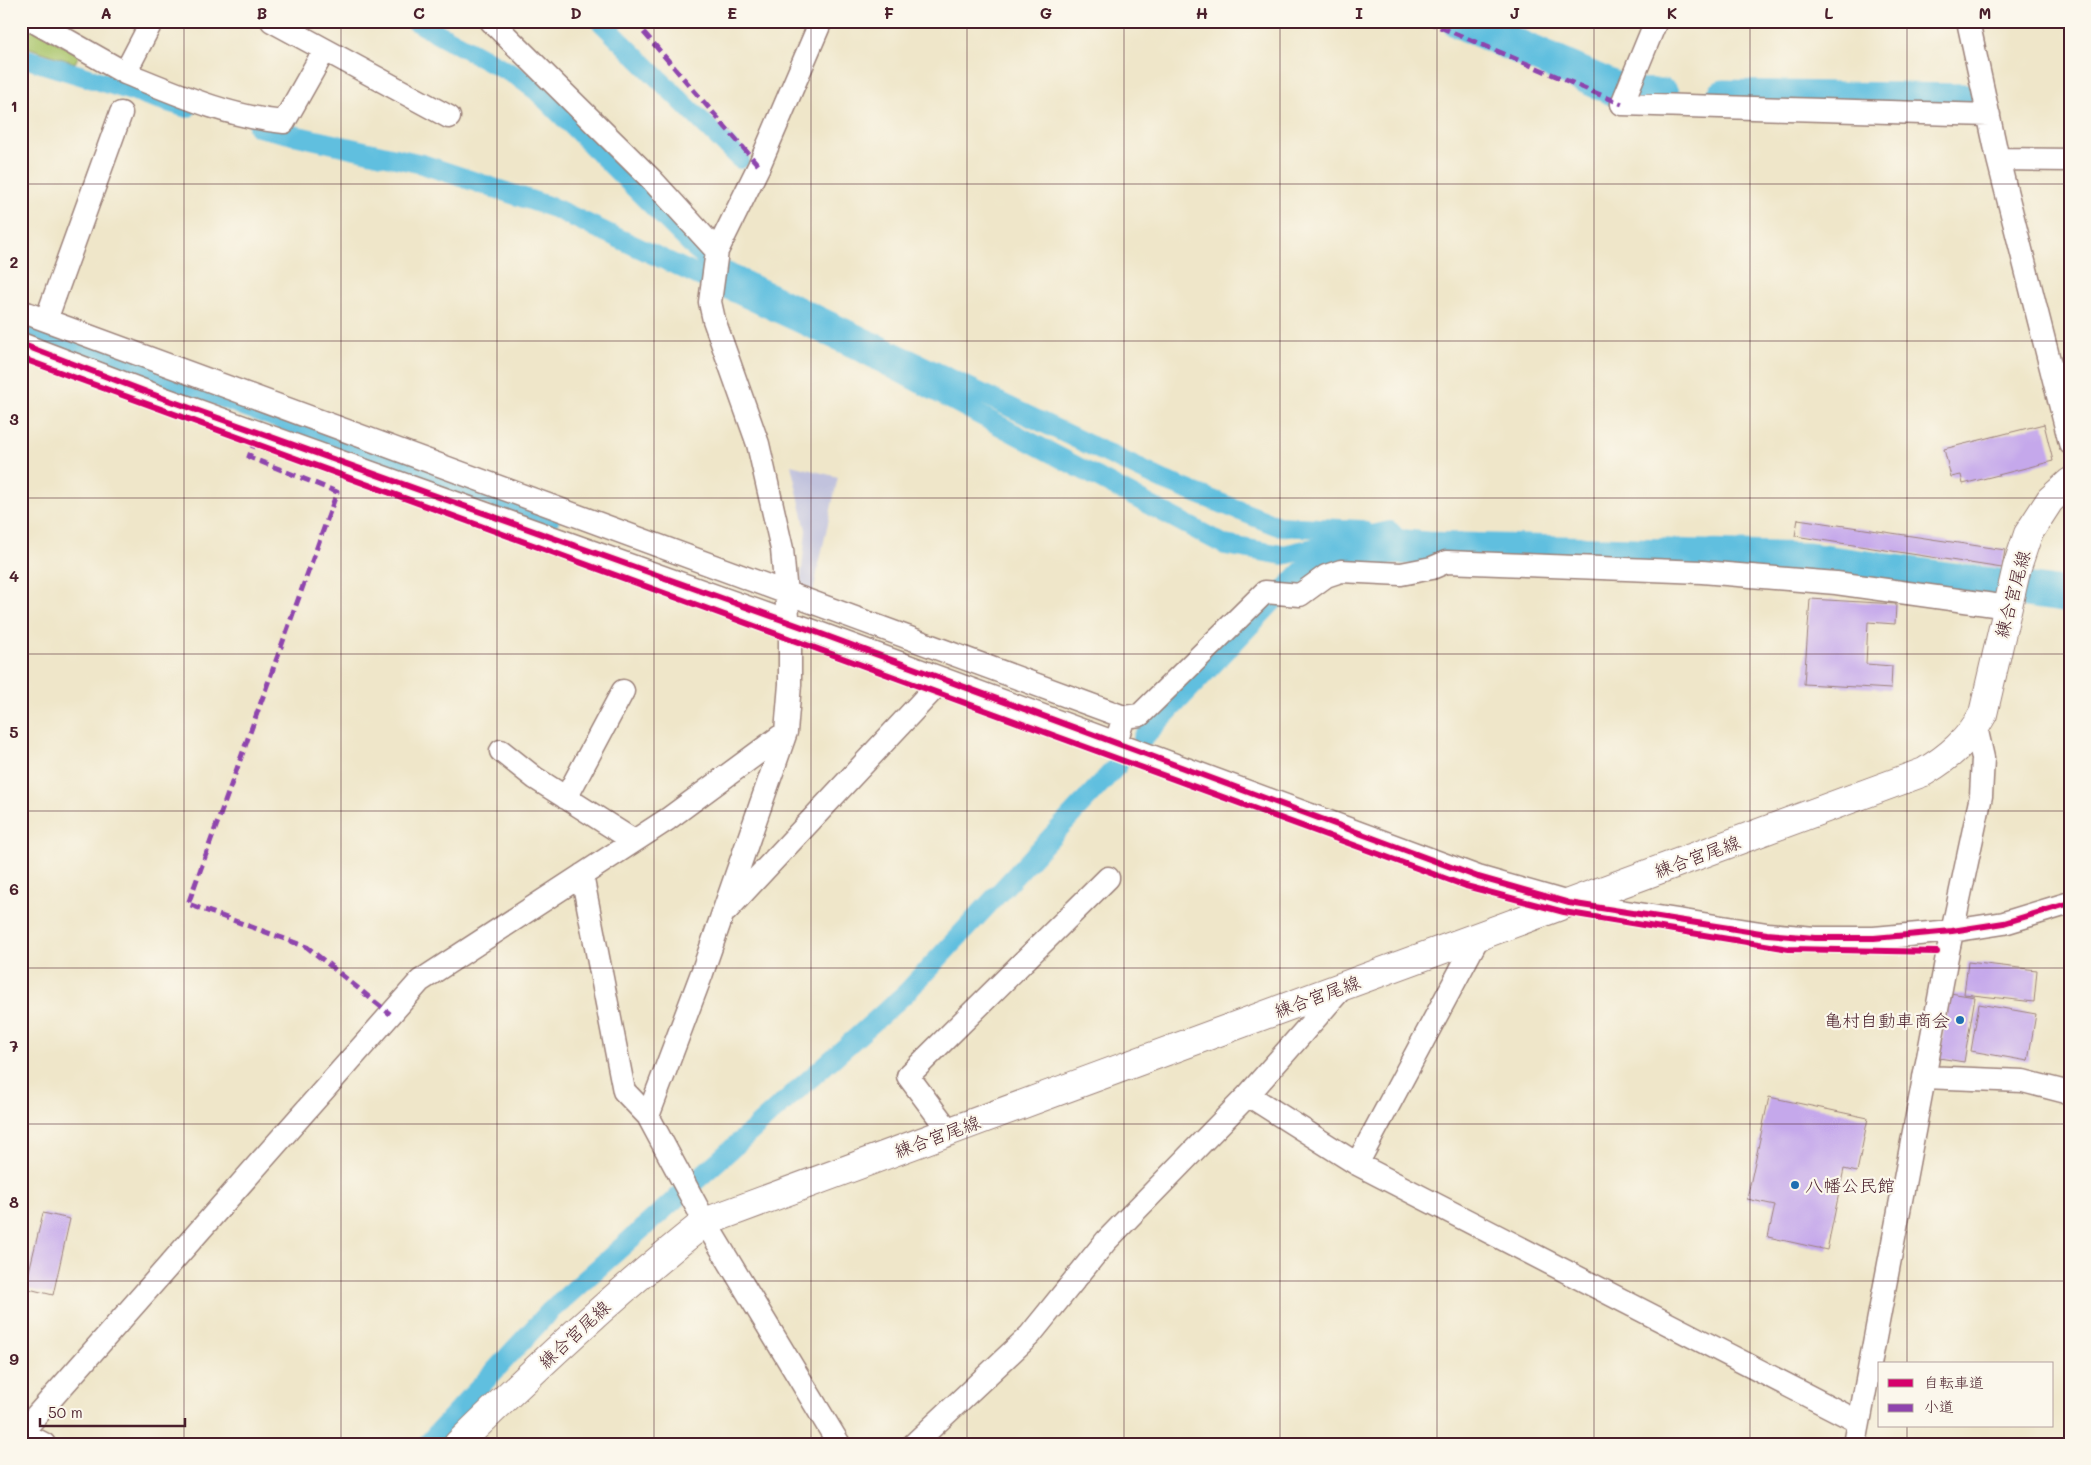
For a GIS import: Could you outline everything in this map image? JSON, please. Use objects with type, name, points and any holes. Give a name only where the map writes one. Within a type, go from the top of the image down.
[{"type":"main road","name":"練合宮尾線","points":[[458,1444],[569,1336],[647,1268],[705,1222],[1343,987],[1480,934],[1924,772],[1950,756],[1976,727],[1983,714],[2008,607],[2028,534],[2050,500],[2070,482]]},
{"type":"street","points":[[33,21],[126,74],[208,106],[268,121],[284,122],[324,51]]},
{"type":"street","points":[[126,74],[152,21]]},
{"type":"street","points":[[272,21],[324,51],[449,117]]},
{"type":"street","points":[[491,21],[652,180],[716,256]]},
{"type":"street","points":[[648,1116],[722,916],[786,732],[790,684],[789,622],[782,549],[758,444],[714,320],[710,302],[716,256],[766,150],[820,21]]},
{"type":"street","points":[[1656,21],[1622,104],[1989,115]]},
{"type":"street","points":[[1968,21],[1998,158],[2070,443]]},
{"type":"street","points":[[46,320],[121,113]]},
{"type":"street","points":[[1998,158],[2070,160]]},
{"type":"street","points":[[21,311],[1124,717],[1140,715],[1265,592],[1300,595],[1326,576],[1341,571],[1401,574],[1432,568],[1446,562],[1702,572],[1836,583],[2008,607]]},
{"type":"street","points":[[21,344],[165,399],[789,622],[1478,877],[1569,903],[1767,934],[1815,938],[1874,938],[1952,932],[2004,923],[2070,904]]},
{"type":"street","points":[[722,916],[944,679]]},
{"type":"street","points":[[566,798],[624,691]]},
{"type":"street","points":[[1116,742],[1124,717]]},
{"type":"street","points":[[1248,1095],[1357,1164],[1857,1433],[1952,932],[1981,796],[1983,758],[1976,727]]},
{"type":"street","points":[[44,1444],[21,1432],[420,982],[634,841],[786,732]]},
{"type":"street","points":[[501,752],[535,778],[634,841]]},
{"type":"street","points":[[582,875],[624,1091],[648,1116],[705,1222],[839,1444]]},
{"type":"street","points":[[950,1131],[908,1076],[1108,878]]},
{"type":"street","points":[[1357,1164],[1480,934]]},
{"type":"street","points":[[914,1444],[1030,1335],[1106,1241],[1248,1095],[1343,987]]},
{"type":"street","points":[[1924,1077],[2023,1081],[2070,1093]]},
{"type":"shaded area","points":[[791,465],[838,477],[813,592],[800,587],[806,530]]},
{"type":"green space","points":[[21,22],[79,55],[75,63],[21,45]]},
{"type":"building","points":[[2044,424],[2053,461],[1963,484],[1961,475],[1951,477],[1944,449]]},
{"type":"building","points":[[1798,519],[2005,550],[2002,568],[1795,536]]},
{"type":"building","points":[[1810,599],[1896,604],[1895,624],[1868,622],[1866,664],[1892,666],[1891,689],[1804,684]]},
{"type":"building","points":[[1968,962],[2037,970],[2034,1002],[1964,994]]},
{"type":"building","points":[[1950,993],[1975,997],[1964,1062],[1939,1058]]},
{"type":"building","points":[[1979,1004],[2036,1014],[2028,1061],[1971,1051]]},
{"type":"building","name":"八幡公民館","points":[[1769,1097],[1868,1118],[1857,1172],[1844,1169],[1827,1250],[1768,1237],[1775,1205],[1747,1199]]},
{"type":"building","points":[[43,1213],[70,1219],[53,1295],[25,1288]]},
{"type":"waterway","points":[[415,21],[518,77],[537,91],[712,265],[1163,480],[1278,526],[1362,530]]},
{"type":"waterway","points":[[600,21],[740,159]]},
{"type":"waterway","points":[[1459,21],[1629,95],[1662,96]]},
{"type":"waterway","points":[[21,57],[187,108]]},
{"type":"waterway","points":[[1724,97],[1968,101]]},
{"type":"waterway","points":[[258,127],[422,164],[554,208],[857,350],[1225,545],[1283,555],[1390,531],[1405,547]]},
{"type":"waterway","points":[[21,325],[550,518]]},
{"type":"waterway","points":[[1363,550],[1405,547],[1809,560],[2070,596]]},
{"type":"waterway","points":[[1143,738],[1301,572],[1363,550]]},
{"type":"waterway","points":[[427,1444],[549,1312],[906,993],[1118,765]]},
{"type":"marked path","points":[[634,21],[759,166]]},
{"type":"marked path","points":[[1426,21],[1622,104]]},
{"type":"marked path","points":[[256,439],[249,457],[337,492],[188,904],[307,947],[390,1014]]},
{"type":"cycle path","points":[[21,344],[165,399],[816,632],[1478,877],[1569,903],[1767,934],[1815,938],[1874,938],[1952,931],[2004,923],[2070,903]]},
{"type":"cycle path","points":[[21,358],[1466,886],[1564,912],[1789,949],[1937,952]]},
{"type":"place","name":"亀村自動車商会","points":[[1960,1020]]},
{"type":"place","name":"八幡公民館","points":[[1795,1185]]}]
